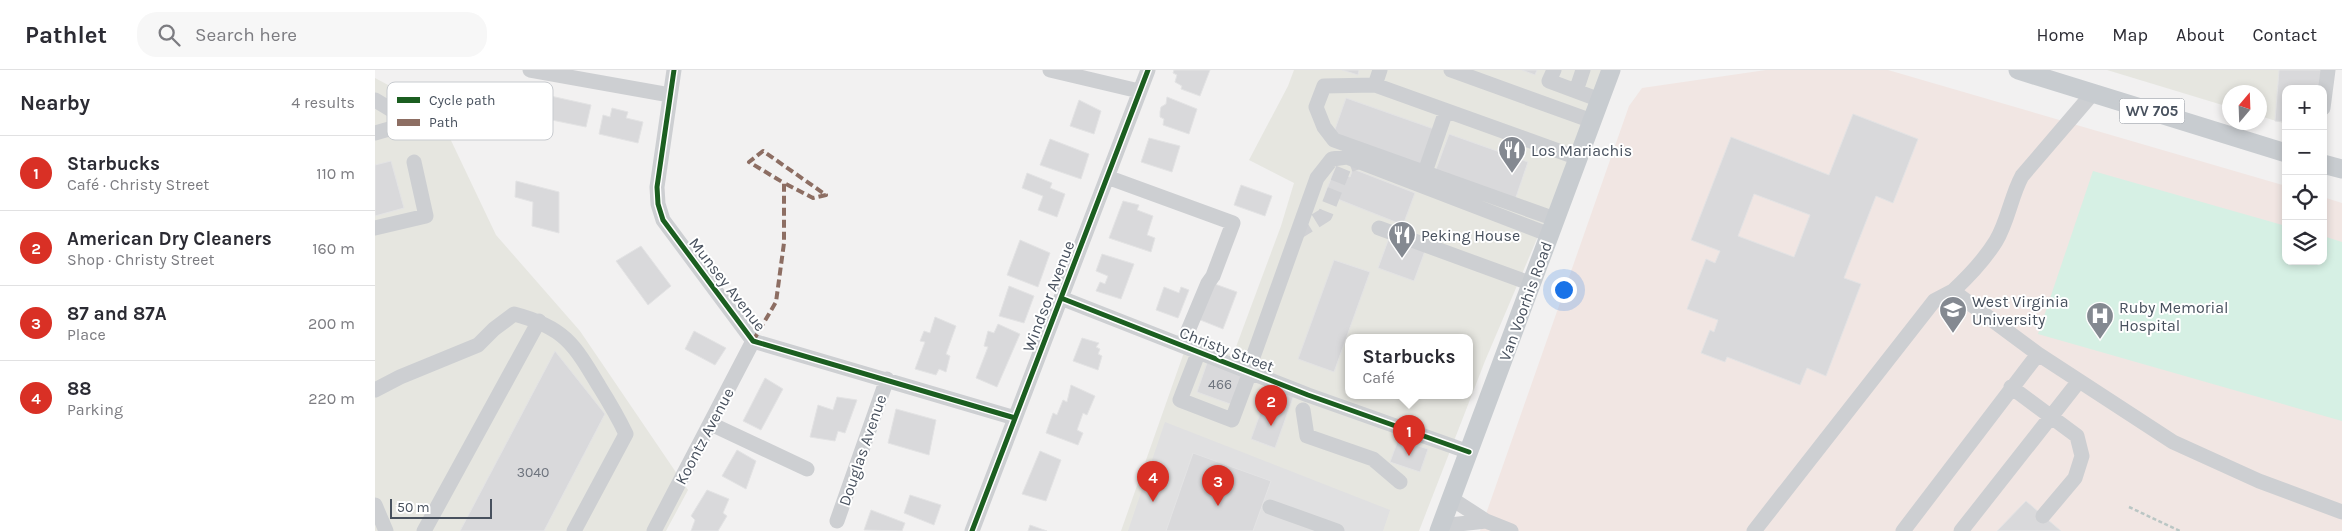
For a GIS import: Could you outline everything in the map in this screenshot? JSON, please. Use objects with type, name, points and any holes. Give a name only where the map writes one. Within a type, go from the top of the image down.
[{"type":"main road","name":"Van Voorhis Road","points":[[1440,528],[1611,70]]},
{"type":"main road","name":"WV 705","points":[[2018,70],[2282,152]]},
{"type":"main road","points":[[2327,165],[2342,169]]},
{"type":"street","points":[[530,70],[670,95]]},
{"type":"street","name":"Munsey Avenue","points":[[674,70],[657,186],[658,204],[663,220],[753,341],[1015,418]]},
{"type":"street","points":[[1050,70],[1139,92]]},
{"type":"street","name":"Windsor Avenue","points":[[972,531],[1147,70]]},
{"type":"street","points":[[1375,85],[1381,70]]},
{"type":"street","points":[[1451,70],[1467,73],[1592,121]]},
{"type":"street","points":[[1553,70],[1549,81],[1600,100]]},
{"type":"street","points":[[1575,91],[1583,70]]},
{"type":"street","points":[[2326,85],[2328,70]]},
{"type":"street","points":[[1553,227],[1425,172],[1334,140],[1324,127],[1316,107],[1324,86],[1375,85],[1578,158]]},
{"type":"street","points":[[1754,531],[1934,302],[1953,290],[1981,262],[1997,240],[2013,192],[2022,176],[2093,92]]},
{"type":"street","points":[[375,100],[387,107]]},
{"type":"street","points":[[1425,172],[1446,111]]},
{"type":"street","points":[[1199,352],[1180,400],[1233,420],[1317,178],[1332,159],[1347,157],[1553,227]]},
{"type":"street","points":[[375,228],[426,216],[414,162]]},
{"type":"street","points":[[1107,177],[1233,223],[1213,276],[1207,283],[1182,345]]},
{"type":"street","points":[[1379,228],[1532,284]]},
{"type":"street","points":[[1953,290],[2038,354],[2156,432],[2210,460],[2259,482],[2342,512]]},
{"type":"street","name":"Christy Street","points":[[1061,298],[1308,395],[1469,452]]},
{"type":"street","points":[[375,390],[400,377],[478,345],[494,328],[514,314],[539,321],[576,348],[626,434],[574,531]]},
{"type":"street","points":[[424,531],[539,321]]},
{"type":"street","name":"Koontz Avenue","points":[[655,531],[753,341]]},
{"type":"street","points":[[1903,531],[2038,354]]},
{"type":"street","name":"Douglas Avenue","points":[[837,521],[887,379]]},
{"type":"street","points":[[1961,531],[2079,381]]},
{"type":"street","points":[[2011,387],[2077,436],[2082,456],[2075,478],[2043,516]]},
{"type":"street","points":[[1303,410],[1307,436],[1373,460],[1400,482]]},
{"type":"street","points":[[711,424],[807,469]]},
{"type":"street","points":[[1452,498],[1486,521],[1511,531]]},
{"type":"street","points":[[375,505],[386,531]]},
{"type":"street","points":[[1270,507],[1337,531]]},
{"type":"street","points":[[1440,528],[1486,521]]},
{"type":"path","points":[[2129,507],[2180,531]]},
{"type":"shaded area","points":[[1294,70],[1602,70],[1550,208],[1473,392],[1473,334],[1345,334],[1345,399],[1470,399],[1419,531],[1121,531],[1188,341],[1233,355],[1281,226],[1294,183],[1249,160],[1288,86]]},
{"type":"shaded area","name":"West Virginia University","points":[[1766,70],[1888,70],[2282,185],[2282,265],[2327,265],[2327,198],[2342,203],[2342,531],[1480,531],[1629,106],[1642,88]]},
{"type":"shaded area","points":[[2107,70],[2324,70],[2294,85],[2282,85],[2282,123],[2267,118],[2267,85],[2222,85],[2222,105]]},
{"type":"shaded area","points":[[375,78],[387,84],[387,140],[451,140],[496,235],[580,331],[688,490],[666,531],[375,531]]},
{"type":"shaded area","points":[[1165,422],[1390,510],[1383,531],[1128,531]]},
{"type":"green space","points":[[2093,171],[2282,225],[2282,265],[2327,265],[2327,237],[2342,242],[2342,421],[2038,334]]},
{"type":"building","points":[[1174,70],[1210,70],[1200,96],[1181,89],[1182,86],[1175,82],[1177,75],[1173,73]]},
{"type":"building","points":[[1342,70],[1359,70],[1358,75]]},
{"type":"building","points":[[1522,70],[1537,70],[1535,75]]},
{"type":"building","points":[[2279,70],[2321,70],[2319,85],[2282,85],[2282,122],[2275,121]]},
{"type":"building","points":[[553,97],[591,105],[586,127],[553,120]]},
{"type":"building","points":[[1167,97],[1197,109],[1189,134],[1163,125],[1164,119],[1160,117],[1160,112],[1161,107],[1166,104]]},
{"type":"building","points":[[1346,98],[1434,129],[1421,165],[1333,135]]},
{"type":"building","points":[[1079,100],[1101,111],[1094,134],[1070,126]]},
{"type":"building","points":[[612,108],[628,112],[626,118],[643,122],[638,143],[599,134],[603,115],[610,117]]},
{"type":"building","points":[[1853,114],[1918,139],[1893,203],[1876,196],[1844,278],[1861,284],[1826,376],[1807,368],[1800,385],[1727,357],[1725,362],[1701,353],[1710,330],[1714,332],[1718,320],[1687,309],[1706,259],[1715,263],[1720,251],[1691,240],[1731,137],[1829,175]],"holes":[[[1754,194],[1810,215],[1794,257],[1738,236]]]},
{"type":"building","points":[[1449,134],[1528,162],[1515,200],[1435,172]]},
{"type":"building","points":[[1149,138],[1180,146],[1172,172],[1141,162]]},
{"type":"building","points":[[1050,139],[1089,154],[1081,179],[1040,165]]},
{"type":"building","points":[[391,161],[404,208],[375,216],[375,165]]},
{"type":"building","points":[[1353,169],[1415,193],[1403,225],[1325,194],[1334,171],[1350,177]]},
{"type":"building","points":[[1027,173],[1052,183],[1050,188],[1065,194],[1057,217],[1038,210],[1043,196],[1022,188]]},
{"type":"building","points":[[516,181],[559,192],[559,233],[532,226],[533,202],[515,197]]},
{"type":"building","points":[[1241,185],[1272,196],[1265,216],[1234,205]]},
{"type":"building","points":[[1123,201],[1139,205],[1137,210],[1153,216],[1147,235],[1155,238],[1151,252],[1109,238]]},
{"type":"building","name":"Peking House","points":[[1389,238],[1425,251],[1414,281],[1378,268]]},
{"type":"building","points":[[1020,240],[1050,253],[1038,287],[1007,275]]},
{"type":"building","points":[[641,246],[671,286],[648,305],[616,261]]},
{"type":"building","points":[[1102,254],[1134,264],[1121,299],[1096,291],[1100,282],[1105,284],[1108,276],[1096,271]]},
{"type":"building","points":[[1334,260],[1370,272],[1348,334],[1345,334],[1345,341],[1334,372],[1298,359]]},
{"type":"building","points":[[1212,283],[1237,292],[1223,329],[1198,319]]},
{"type":"building","points":[[1009,286],[1034,296],[1024,323],[999,316]]},
{"type":"building","points":[[1164,287],[1179,293],[1181,287],[1189,290],[1178,318],[1156,310]]},
{"type":"building","points":[[935,317],[956,326],[946,354],[950,356],[946,372],[939,369],[936,375],[915,369],[925,342],[920,341],[924,331],[930,333]]},
{"type":"building","points":[[998,324],[1020,334],[997,387],[976,378],[988,347],[984,346],[988,331],[994,333]]},
{"type":"building","points":[[694,331],[726,348],[715,365],[685,349]]},
{"type":"building","points":[[1082,338],[1099,343],[1096,347],[1100,349],[1098,354],[1102,356],[1098,370],[1073,361]]},
{"type":"building","points":[[555,351],[605,414],[544,531],[460,531]]},
{"type":"building","points":[[1207,363],[1243,376],[1233,405],[1197,392]]},
{"type":"building","points":[[765,378],[783,389],[761,430],[743,421]]},
{"type":"building","points":[[1071,385],[1095,396],[1087,415],[1083,413],[1077,430],[1083,433],[1078,445],[1046,433],[1053,413],[1057,415],[1063,400],[1067,402]]},
{"type":"building","points":[[1270,386],[1294,395],[1275,448],[1251,439]]},
{"type":"building","points":[[837,397],[857,400],[845,433],[838,431],[835,441],[810,437],[818,405],[833,410]]},
{"type":"building","points":[[896,409],[936,420],[929,455],[888,443]]},
{"type":"building","points":[[1398,440],[1428,449],[1420,472],[1390,462]]},
{"type":"building","points":[[737,450],[756,461],[746,489],[722,476]]},
{"type":"building","points":[[1040,451],[1061,460],[1046,501],[1022,494]]},
{"type":"building","points":[[1193,453],[1271,481],[1253,531],[1166,531]]},
{"type":"building","points":[[707,490],[729,499],[723,513],[727,516],[718,531],[691,531],[695,520],[691,516]]},
{"type":"building","points":[[910,495],[941,505],[934,525],[904,513]]},
{"type":"building","points":[[2026,501],[2061,531],[1997,531]]},
{"type":"building","points":[[871,510],[905,523],[902,531],[864,530]]},
{"type":"building","points":[[1030,525],[1047,531],[1028,531]]},
{"type":"tunnel","points":[[1296,233],[1325,215],[1344,167],[1360,161]]},
{"type":"marked path","points":[[753,341],[776,302],[784,243],[784,183],[749,162],[763,151],[826,195],[813,198],[784,183]]},
{"type":"cycle path","points":[[674,70],[657,187],[658,204],[663,220],[753,341],[1015,418]]},
{"type":"cycle path","points":[[972,531],[1148,70]]},
{"type":"cycle path","points":[[1061,298],[1308,395],[1469,452]]},
{"type":"place","name":"Los Mariachis","points":[[1512,174]]},
{"type":"place","name":"Peking House","points":[[1402,259]]},
{"type":"place","name":"West Virginia University","points":[[1953,334]]},
{"type":"place","name":"Ruby Memorial Hospital","points":[[2100,340]]},
{"type":"place","name":"American Dry Cleaners","points":[[1271,426]]},
{"type":"place","name":"Starbucks","points":[[1409,456]]},
{"type":"place","name":"88","points":[[1153,502]]},
{"type":"place","name":"87 and 87A","points":[[1218,506]]}]
